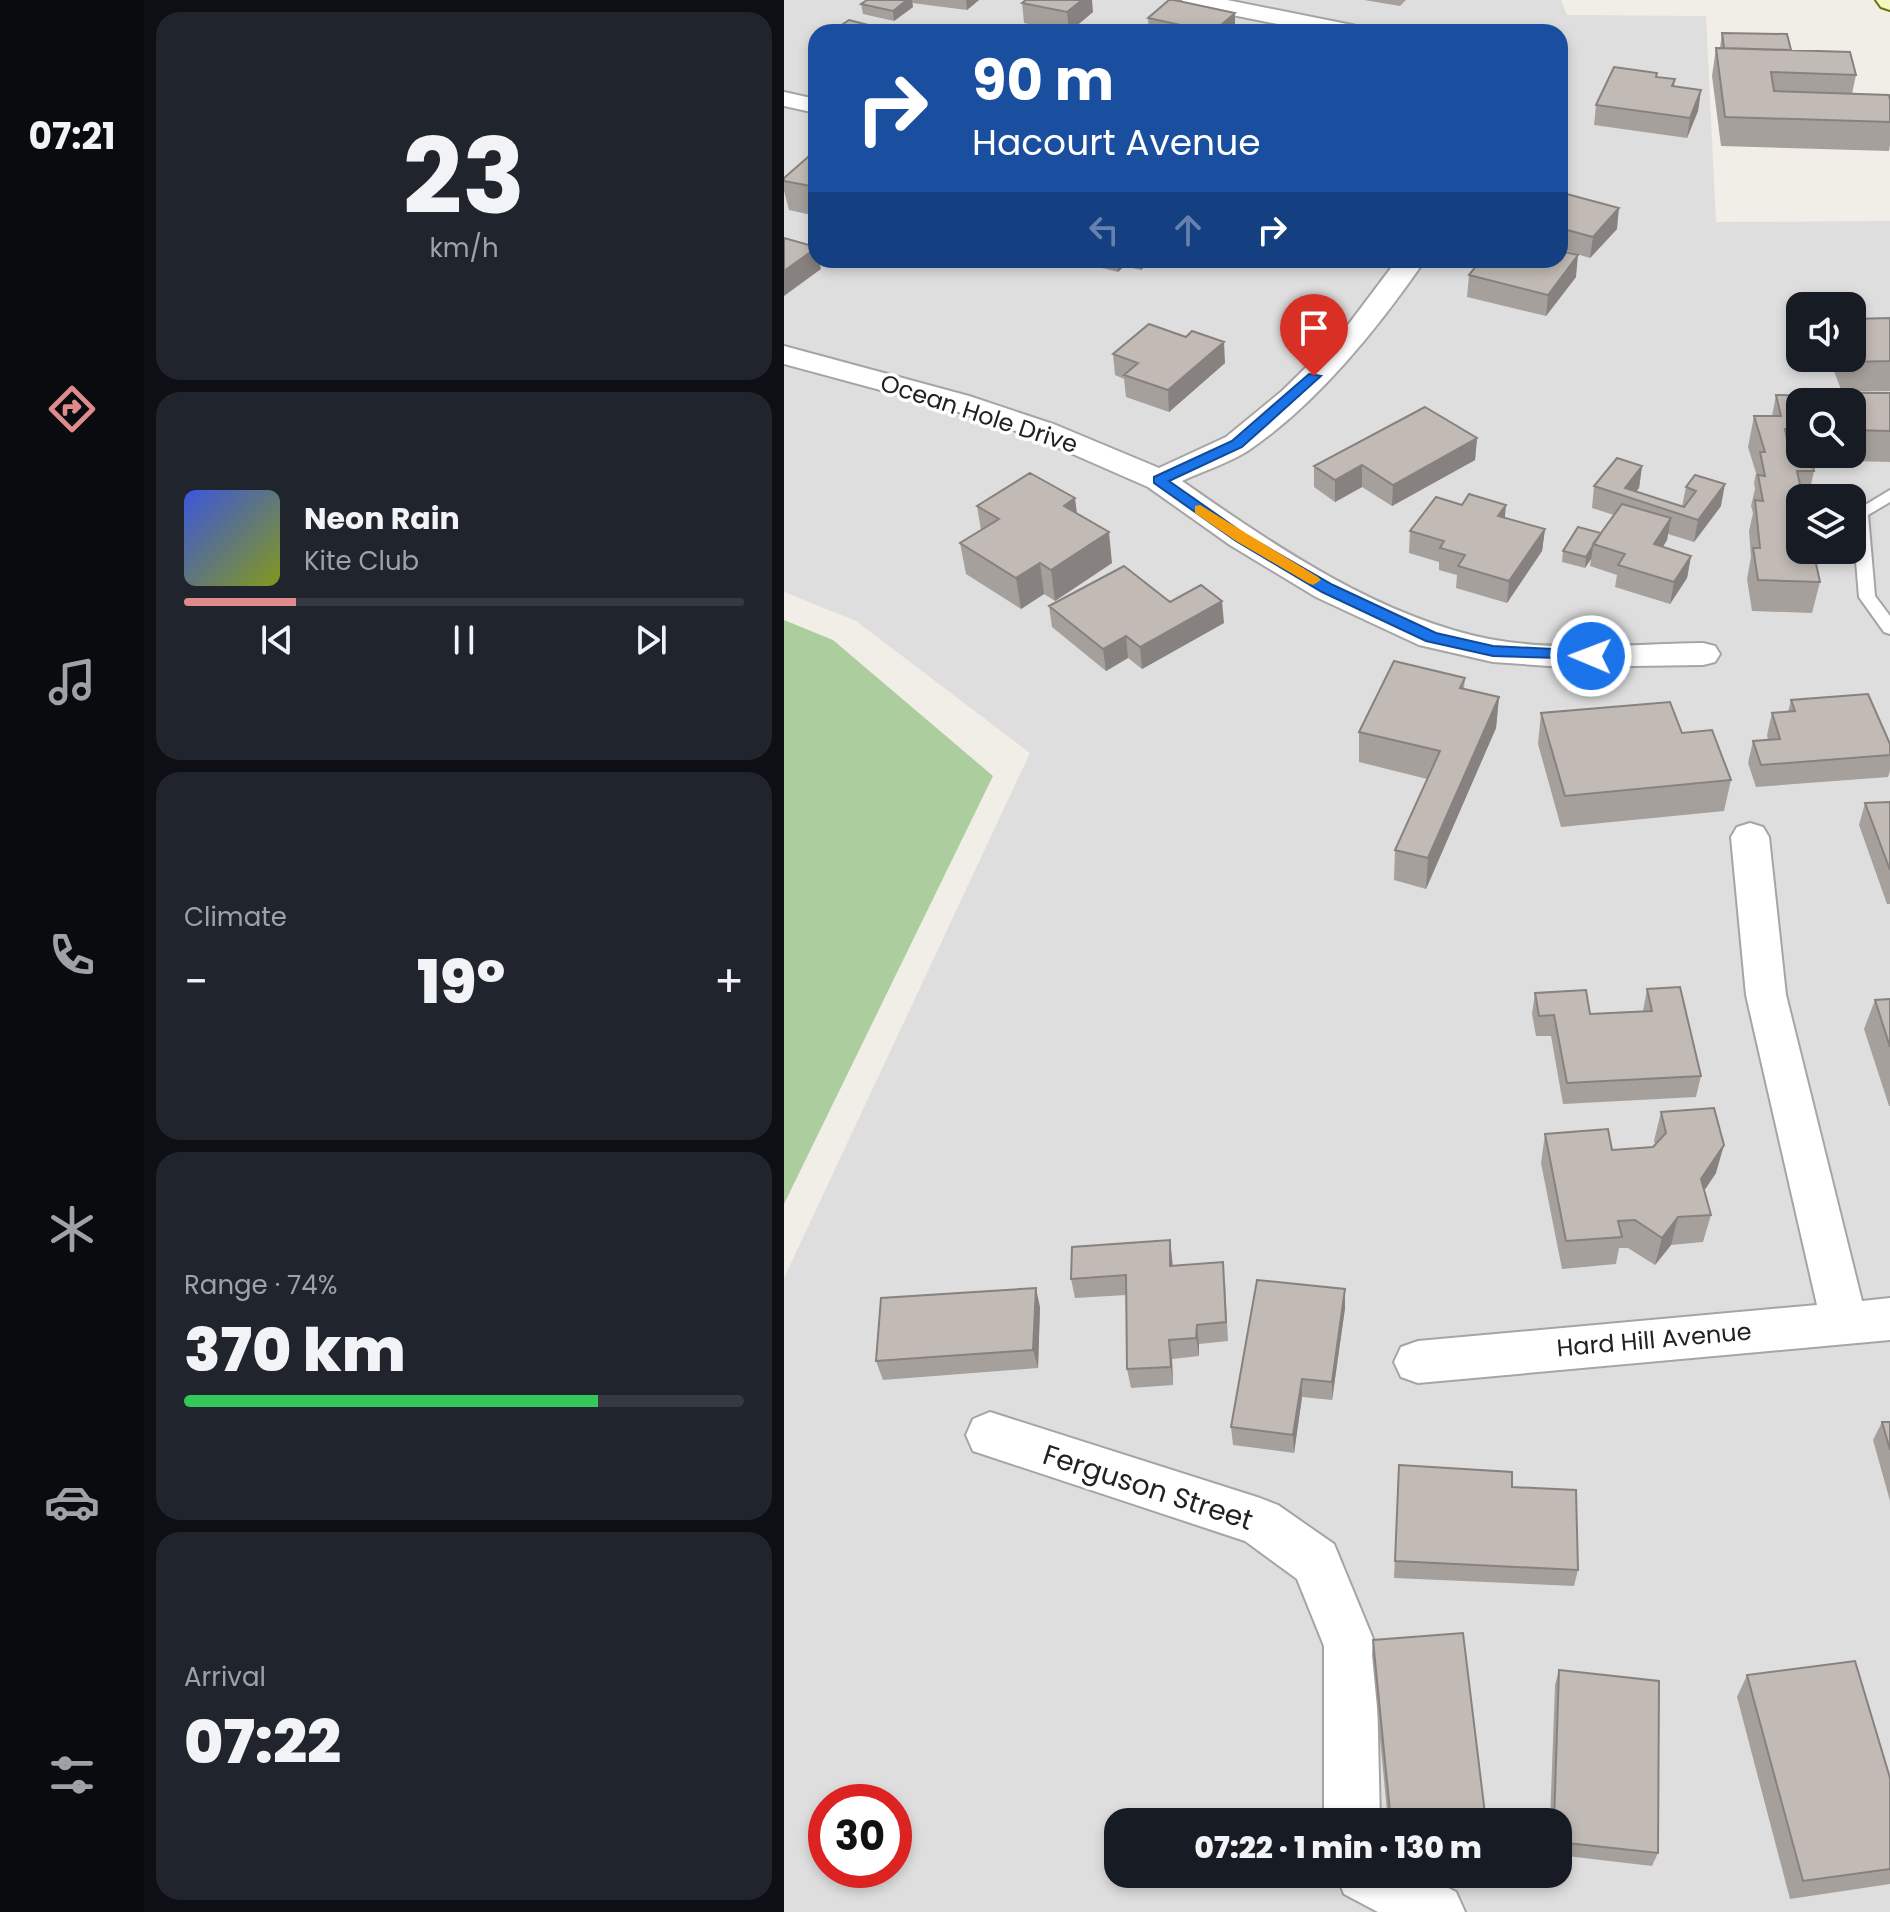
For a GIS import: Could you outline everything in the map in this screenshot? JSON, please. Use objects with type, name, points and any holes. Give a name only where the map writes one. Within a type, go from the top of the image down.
[{"type":"street","points":[[1193,0],[1312,24]]},
{"type":"street","points":[[784,99],[808,104]]},
{"type":"street","points":[[1159,480],[1237,444],[1293,397],[1355,335],[1405,268]]},
{"type":"street","name":"Ocean Hole Drive","points":[[784,355],[958,402],[1045,431],[1159,480],[1241,538],[1328,589],[1431,637],[1493,651],[1563,656],[1703,654]]},
{"type":"street","points":[[1750,837],[1766,995],[1844,1323]]},
{"type":"street","name":"Hard Hill Avenue","points":[[1418,1362],[1890,1319]]},
{"type":"street","name":"Ferguson Street","points":[[990,1435],[1260,1522],[1316,1562],[1350,1646],[1352,1808]]},
{"type":"street","points":[[1391,1888],[1436,1912]]},
{"type":"lane","points":[[1890,495],[1860,513],[1867,597],[1890,628]]},
{"type":"shaded area","points":[[784,0],[1561,0],[1567,15],[1706,16],[1716,222],[1890,221],[1890,1912],[784,1912],[784,1278],[1030,753],[856,621],[784,592]]},
{"type":"green space","points":[[784,620],[833,640],[993,776],[784,1204]]},
{"type":"building","points":[[867,0],[907,0],[893,11],[861,4]]},
{"type":"building","points":[[1026,0],[1082,0],[1067,12],[1022,3]]},
{"type":"building","points":[[1169,0],[1235,13],[1222,24],[1176,24],[1148,18]]},
{"type":"building","points":[[849,20],[864,24],[843,24]]},
{"type":"building","points":[[1722,33],[1787,34],[1791,50],[1724,48]]},
{"type":"building","points":[[1716,48],[1850,52],[1856,75],[1771,72],[1774,91],[1889,95],[1890,122],[1725,117]]},
{"type":"building","points":[[1614,67],[1657,73],[1656,77],[1675,79],[1672,86],[1701,90],[1690,118],[1596,105]]},
{"type":"building","points":[[808,157],[808,186],[784,181]]},
{"type":"building","points":[[1568,194],[1619,208],[1593,237],[1568,230]]},
{"type":"building","points":[[784,238],[808,245],[808,254],[784,271]]},
{"type":"building","points":[[1568,253],[1578,255],[1548,295],[1469,275],[1475,268],[1568,268]]},
{"type":"building","points":[[1890,318],[1890,361],[1866,362],[1866,319]]},
{"type":"building","points":[[1149,324],[1186,337],[1192,331],[1224,342],[1168,390],[1124,375],[1138,363],[1113,354]]},
{"type":"building","points":[[1866,393],[1890,393],[1890,431],[1866,430]]},
{"type":"building","points":[[1776,395],[1786,395],[1786,468],[1813,468],[1814,471],[1797,471],[1800,484],[1786,484],[1786,564],[1816,564],[1820,582],[1758,580],[1753,548],[1760,548],[1755,500],[1763,501],[1758,475],[1765,476],[1760,452],[1765,452],[1754,416],[1781,416]]},
{"type":"building","points":[[1425,407],[1477,438],[1393,485],[1362,465],[1335,480],[1314,466]]},
{"type":"building","points":[[1617,458],[1642,466],[1625,488],[1684,507],[1696,491],[1686,487],[1695,475],[1725,484],[1698,520],[1594,486]]},
{"type":"building","points":[[1030,473],[1075,498],[1064,506],[1109,532],[1051,570],[1040,563],[1016,578],[960,543],[999,519],[977,506]]},
{"type":"building","points":[[1469,494],[1506,505],[1498,516],[1545,529],[1509,581],[1458,566],[1465,555],[1440,548],[1444,541],[1410,531],[1436,497],[1462,505]]},
{"type":"building","points":[[1622,504],[1671,518],[1654,544],[1691,556],[1674,582],[1618,565],[1625,554],[1593,544]]},
{"type":"building","points":[[1578,527],[1601,533],[1586,557],[1563,551]]},
{"type":"building","points":[[1124,566],[1170,602],[1201,585],[1222,601],[1140,647],[1126,636],[1103,649],[1049,606]]},
{"type":"building","points":[[1394,661],[1465,678],[1460,688],[1499,697],[1428,858],[1395,850],[1440,751],[1359,732]]},
{"type":"building","points":[[1868,694],[1890,744],[1890,755],[1761,765],[1753,741],[1780,739],[1772,713],[1795,711],[1791,700]]},
{"type":"building","points":[[1670,702],[1682,733],[1712,730],[1731,780],[1565,796],[1541,713]]},
{"type":"building","points":[[1890,802],[1890,870],[1865,803]]},
{"type":"building","points":[[1680,987],[1701,1076],[1567,1083],[1554,1015],[1539,1016],[1535,993],[1586,990],[1590,1014],[1652,1011],[1647,989]]},
{"type":"building","points":[[1890,999],[1890,1047],[1875,1000]]},
{"type":"building","points":[[1714,1108],[1724,1145],[1701,1179],[1711,1215],[1678,1217],[1662,1238],[1635,1220],[1618,1221],[1622,1237],[1566,1241],[1545,1134],[1608,1129],[1612,1150],[1653,1147],[1666,1133],[1661,1112]]},
{"type":"building","points":[[1170,1240],[1170,1266],[1223,1262],[1226,1322],[1197,1325],[1196,1338],[1169,1340],[1171,1367],[1127,1369],[1126,1275],[1071,1279],[1072,1247]]},
{"type":"building","points":[[1257,1280],[1345,1289],[1332,1382],[1302,1379],[1293,1435],[1231,1427]]},
{"type":"building","points":[[1036,1288],[1033,1350],[876,1361],[881,1298]]},
{"type":"building","points":[[1882,1422],[1890,1422],[1890,1450]]},
{"type":"building","points":[[1399,1465],[1512,1472],[1512,1487],[1576,1490],[1578,1570],[1395,1561]]},
{"type":"building","points":[[1463,1633],[1484,1808],[1390,1808],[1373,1640]]},
{"type":"building","points":[[1855,1661],[1890,1778],[1890,1869],[1803,1881],[1747,1675]]},
{"type":"building","points":[[1559,1670],[1659,1681],[1658,1853],[1572,1844],[1572,1808],[1554,1808]]},
{"type":"slow traffic","points":[[1200,509],[1241,538],[1313,580]]},
{"type":"route","points":[[1314,376],[1237,444],[1159,480],[1241,538],[1328,589],[1431,637],[1493,651],[1591,656]]}]
